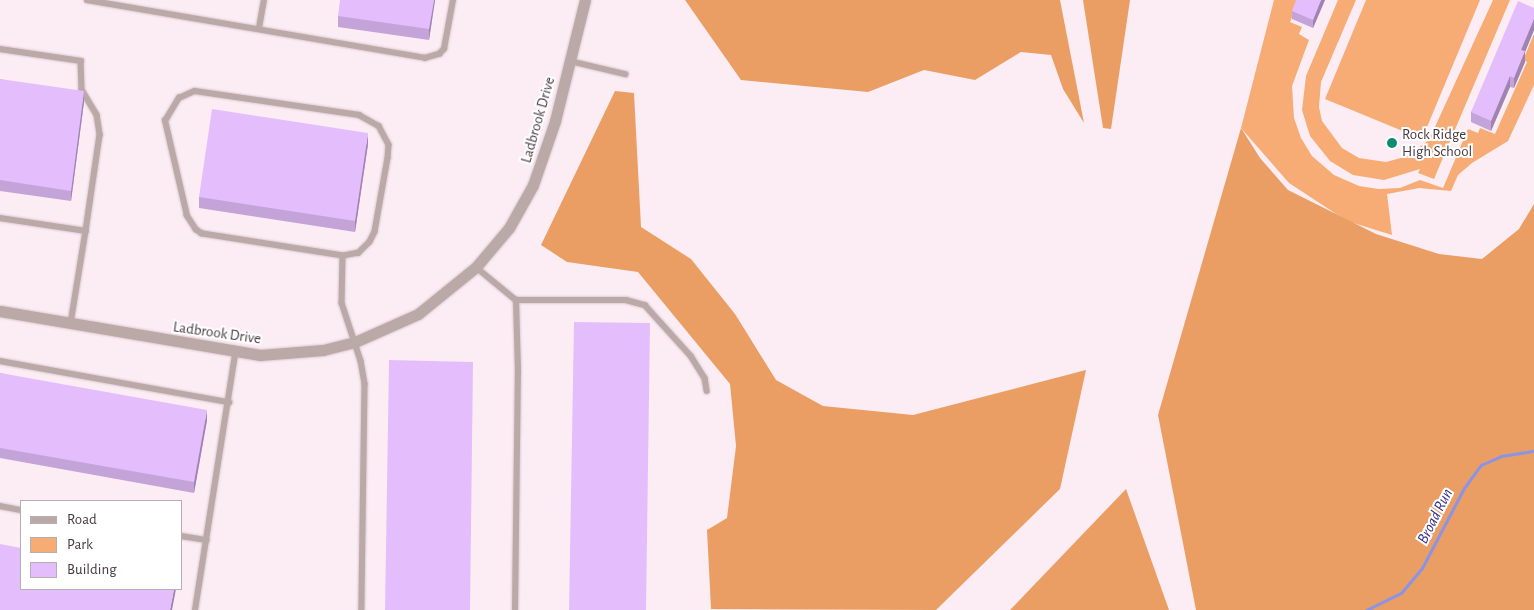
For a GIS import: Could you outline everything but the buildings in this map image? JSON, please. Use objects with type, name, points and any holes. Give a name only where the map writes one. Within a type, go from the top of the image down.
[{"type":"street","name":"Ladbrook Drive","points":[[0,312],[235,354],[292,354],[355,342],[418,314],[476,267],[508,228],[533,185],[555,121],[585,0]]},
{"type":"lane","points":[[87,0],[260,28],[381,52],[433,57],[444,49],[447,41],[453,0]]},
{"type":"lane","points":[[260,28],[264,0]]},
{"type":"lane","points":[[0,49],[81,61],[82,90],[97,114],[100,135],[71,324]]},
{"type":"lane","points":[[570,61],[625,74]]},
{"type":"lane","points":[[195,91],[359,116],[379,126],[389,145],[375,232],[359,253],[343,256],[202,234],[196,230],[187,216],[166,130],[167,114],[179,98],[195,91]]},
{"type":"lane","points":[[0,218],[86,232]]},
{"type":"lane","points":[[343,256],[342,302],[355,342],[365,384],[362,610]]},
{"type":"lane","points":[[476,267],[516,300],[626,300],[645,305],[692,356],[705,378],[707,391]]},
{"type":"lane","points":[[516,300],[518,372],[516,610]]},
{"type":"lane","points":[[195,610],[230,402],[235,354]]},
{"type":"lane","points":[[0,361],[230,402]]},
{"type":"lane","points":[[0,506],[20,510]]},
{"type":"lane","points":[[182,536],[207,540]]},
{"type":"green space","points":[[1274,0],[1299,0],[1290,22],[1302,27],[1299,34],[1309,40],[1292,86],[1294,118],[1301,138],[1312,156],[1334,175],[1359,186],[1379,189],[1400,188],[1420,180],[1443,188],[1468,129],[1478,133],[1480,128],[1495,134],[1527,62],[1523,60],[1534,34],[1534,85],[1508,141],[1472,163],[1458,175],[1451,191],[1419,188],[1387,194],[1392,235],[1347,221],[1289,183],[1241,128]]},
{"type":"green space","points":[[1338,0],[1356,0],[1321,82],[1319,107],[1322,121],[1342,148],[1359,158],[1386,162],[1408,156],[1429,140],[1493,0],[1510,0],[1434,179],[1418,173],[1420,169],[1384,180],[1353,175],[1330,161],[1310,136],[1302,110],[1306,76]]},
{"type":"green space","points":[[1366,0],[1480,0],[1422,139],[1325,99]]},
{"type":"shaded area","points":[[685,0],[1060,0],[1084,123],[1063,89],[1051,55],[1021,52],[975,80],[924,70],[868,92],[741,80]]},
{"type":"shaded area","points":[[1083,0],[1130,0],[1111,129],[1103,128]]},
{"type":"shaded area","points":[[615,91],[634,93],[641,227],[691,259],[735,314],[776,380],[823,406],[913,415],[1086,370],[1060,489],[936,610],[711,609],[707,530],[727,518],[736,446],[730,384],[638,272],[567,262],[541,245]]},
{"type":"shaded area","points":[[1241,128],[1260,158],[1288,190],[1376,234],[1439,254],[1482,259],[1519,229],[1534,204],[1534,610],[1196,610],[1158,415]]},
{"type":"shaded area","points":[[1126,489],[1169,610],[1010,610]]},
{"type":"waterway","name":"Broad Run","points":[[1366,610],[1401,593],[1422,568],[1464,488],[1481,465],[1501,456],[1534,451]]},
{"type":"place","name":"Rock Ridge High School","points":[[1392,143]]}]
